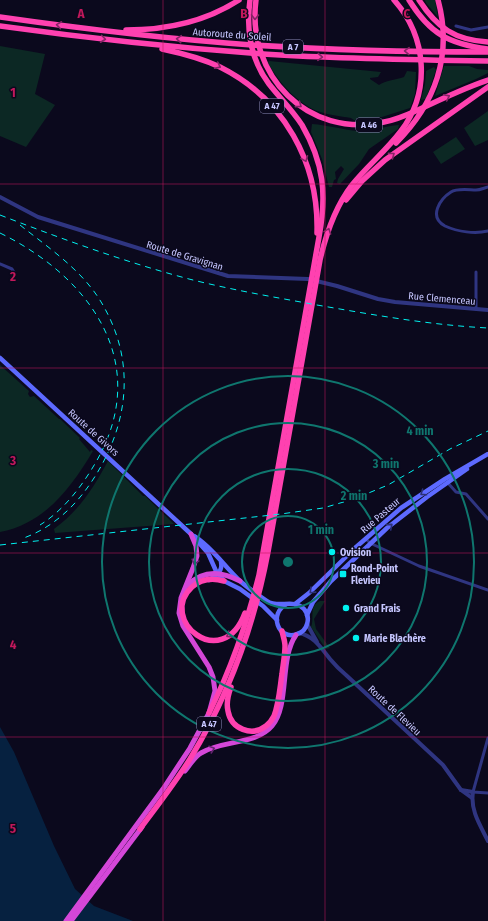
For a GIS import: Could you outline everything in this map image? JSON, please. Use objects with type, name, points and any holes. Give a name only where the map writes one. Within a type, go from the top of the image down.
[{"type":"highway","points":[[98,30],[144,30],[181,25],[214,15],[240,0]]},
{"type":"highway","points":[[377,158],[405,125],[416,102],[422,78],[421,56],[415,34],[408,18],[394,0]]},
{"type":"highway","points":[[409,0],[430,26],[445,38],[462,44],[488,49]]},
{"type":"highway","points":[[419,0],[430,15],[446,30],[466,39],[488,42]]},
{"type":"highway","points":[[377,158],[394,144],[415,122],[431,94],[438,74],[443,43],[442,20],[438,0]]},
{"type":"highway","name":"A 47","points":[[252,1],[249,33],[252,48],[258,64],[270,85],[302,125],[318,161],[322,178],[324,205],[316,255]]},
{"type":"highway","name":"A 46","points":[[252,1],[260,53],[272,77],[281,89],[303,108],[317,116],[331,121],[353,125],[376,124],[398,118],[488,80]]},
{"type":"highway","name":"Autoroute du Soleil","points":[[0,17],[174,38],[280,46],[348,50],[488,52]]},
{"type":"highway","name":"Autoroute du Soleil","points":[[0,26],[140,44],[281,55],[488,61]]},
{"type":"highway","name":"A 47","points":[[140,44],[193,56],[220,67],[253,88],[285,122],[297,142],[312,180],[317,216],[316,270]]},
{"type":"highway","points":[[336,213],[362,181],[377,166],[463,103],[488,87]]},
{"type":"highway","name":"A 47","points":[[66,921],[140,829],[180,773],[202,737],[223,697],[242,651],[271,524],[316,270],[325,239],[336,213],[352,185],[377,158]]},
{"type":"highway","name":"A 47","points":[[257,584],[271,524]]},
{"type":"highway","points":[[192,534],[196,546],[197,556],[179,604],[180,619],[209,667],[214,681],[215,691],[209,713]]},
{"type":"highway","points":[[185,588],[199,576],[209,574],[231,576],[240,581]]},
{"type":"highway","points":[[224,581],[201,581],[193,586],[188,593],[183,604],[183,614],[186,624],[198,637],[214,640],[229,636],[234,632],[252,605],[257,584]]},
{"type":"highway","name":"A 47","points":[[71,921],[176,771],[190,748],[209,713],[232,661],[252,605]]},
{"type":"highway","points":[[242,651],[228,695],[228,712],[231,720],[239,728],[255,731],[263,728],[269,723],[273,718],[277,707],[285,647],[282,631]]},
{"type":"highway","points":[[140,829],[199,755],[214,748],[261,734],[273,724],[277,718],[281,705],[290,646],[297,634]]},
{"type":"main road","name":"Route de Givors","points":[[0,358],[192,534]]},
{"type":"main road","name":"Rue Pasteur","points":[[295,604],[309,594],[347,555],[401,508],[488,454]]},
{"type":"main road","name":"Rue Pasteur","points":[[307,615],[320,593],[370,543],[446,481]]},
{"type":"main road","points":[[192,534],[198,538],[240,581],[269,602],[275,605],[295,604],[303,608],[307,615],[307,624],[305,628],[297,634],[288,634],[282,631],[277,620],[271,613],[240,589],[224,581],[218,574],[208,554],[192,534]]},
{"type":"main road","points":[[209,580],[218,574],[222,568],[220,560]]},
{"type":"main road","points":[[277,620],[279,610],[287,604]]},
{"type":"street","points":[[456,26],[471,30],[488,27]]},
{"type":"street","points":[[488,187],[478,190],[453,190],[440,201],[436,210],[438,219],[444,225],[467,232],[488,231]]},
{"type":"street","name":"Route de Gravignan","points":[[0,197],[38,217],[219,274],[228,276],[308,279],[337,286],[378,299],[395,302]]},
{"type":"street","points":[[0,264],[12,269],[15,274],[12,278]]},
{"type":"street","points":[[476,272],[476,309]]},
{"type":"street","name":"Rue Clemenceau","points":[[395,302],[488,310]]},
{"type":"street","points":[[446,481],[456,492],[466,494],[488,519]]},
{"type":"street","points":[[366,539],[370,543],[419,566],[488,590]]},
{"type":"street","name":"Route de Flevieu","points":[[307,624],[317,642],[346,675],[443,765],[461,790],[472,798]]},
{"type":"street","name":"Route de Flevieu","points":[[297,634],[308,636],[317,642]]},
{"type":"street","points":[[488,738],[472,798],[476,818],[488,841]]},
{"type":"street","points":[[461,790],[488,793]]},
{"type":"green space","points":[[425,0],[435,0],[438,17],[426,3]]},
{"type":"green space","points":[[0,46],[45,54],[35,94],[55,105],[26,147],[0,136]]},
{"type":"green space","points":[[269,61],[381,72],[378,77],[370,78],[379,85],[404,77],[407,71],[416,72],[415,94],[410,108],[382,117],[368,118],[362,121],[354,120],[351,118],[317,111],[309,107],[289,91],[277,77],[268,63]]},
{"type":"green space","points":[[444,66],[469,66],[477,69],[488,70],[488,73],[435,96]]},
{"type":"green space","points":[[434,67],[436,70],[426,99],[421,100],[425,84],[426,71]]},
{"type":"green space","points":[[488,111],[488,140],[475,146],[464,128]]},
{"type":"green space","points":[[312,124],[359,131],[399,125],[398,129],[369,149],[359,164],[340,184],[337,183],[338,179],[344,169],[341,166],[335,172],[336,179],[334,180],[332,187],[329,187],[322,159],[311,132]]},
{"type":"green space","points":[[456,137],[465,149],[441,164],[433,152]]},
{"type":"green space","points":[[0,365],[29,391],[28,394],[30,397],[34,396],[80,438],[79,439],[90,452],[91,450],[93,451],[66,491],[43,513],[16,528],[0,532]]},
{"type":"green space","points":[[108,461],[174,524],[55,533],[54,529],[71,514],[85,498]]},
{"type":"green space","points":[[320,601],[325,601],[314,619],[316,629],[330,648],[326,649],[311,627],[314,606]]},
{"type":"water","points":[[0,727],[14,752],[54,846],[75,889],[94,906],[133,921],[0,921]]},
{"type":"railway","points":[[0,215],[117,258],[205,283],[381,316],[445,325],[488,328]]},
{"type":"railway","points":[[20,225],[55,252],[77,272],[96,294],[114,329],[121,350],[124,372],[124,394],[121,416],[106,458],[94,478],[80,498],[63,515],[43,529],[21,539]]},
{"type":"railway","points":[[0,233],[32,251],[61,273],[85,299],[103,327],[114,358],[118,391],[112,426],[96,462],[85,480],[65,505],[40,525]]},
{"type":"railway","points":[[0,545],[323,508],[354,499],[388,485],[450,449],[488,431]]},
{"type":"place","name":"Ovision","points":[[332,552]]},
{"type":"place","name":"Rond-Point Flevieu","points":[[343,574]]},
{"type":"place","name":"Grand Frais","points":[[346,608]]},
{"type":"place","name":"Marie Blachère","points":[[356,638]]}]
